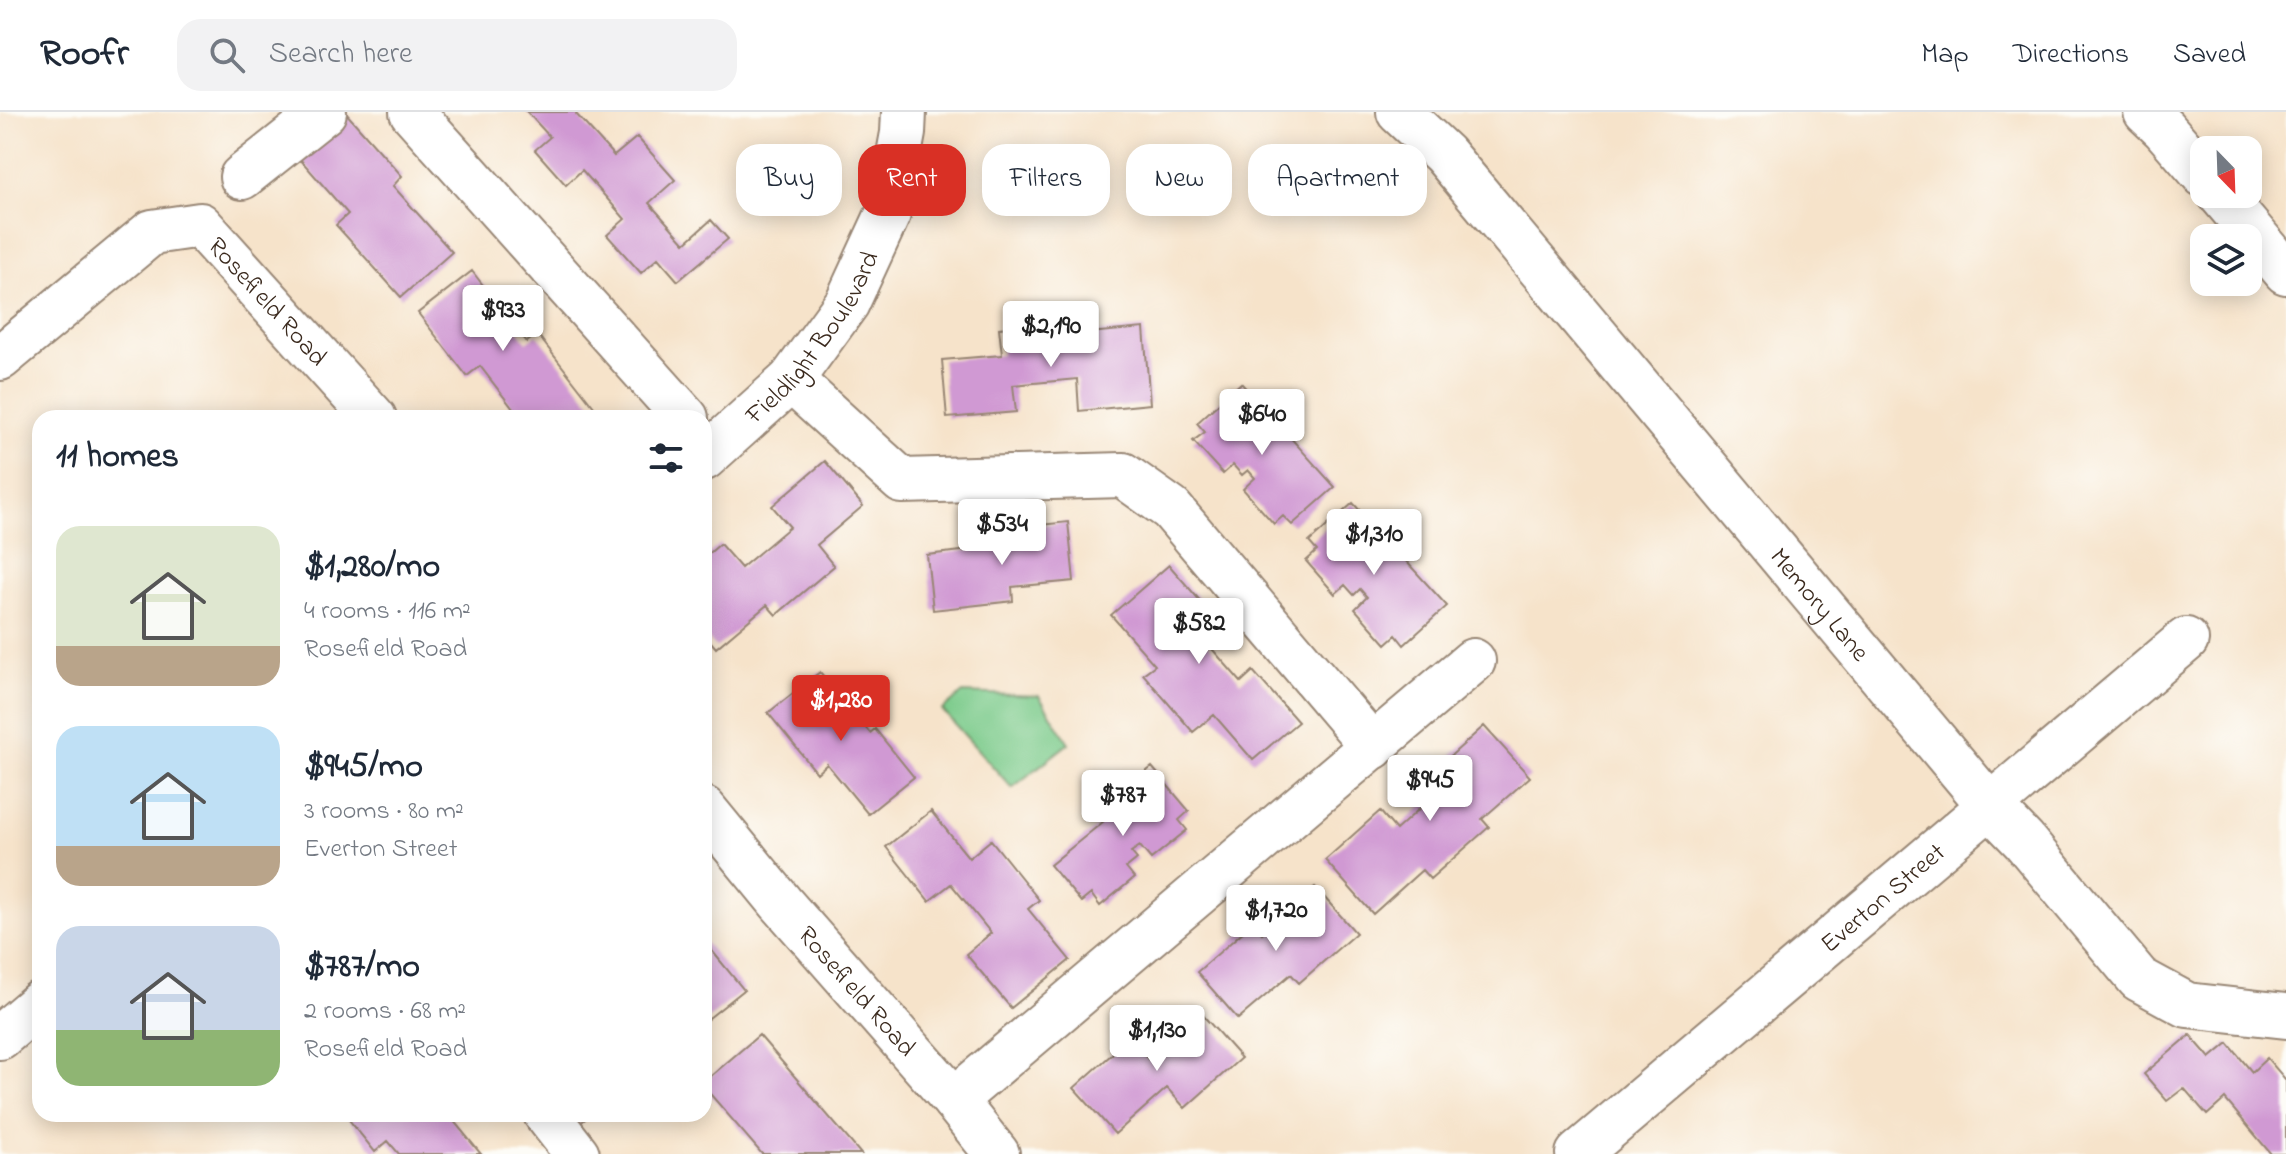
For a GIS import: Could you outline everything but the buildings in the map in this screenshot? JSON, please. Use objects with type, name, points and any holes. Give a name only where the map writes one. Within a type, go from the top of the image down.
[{"type":"street","points":[[242,177],[324,112]]},
{"type":"street","name":"Fieldlight Boulevard","points":[[412,112],[672,410]]},
{"type":"street","name":"Fieldlight Boulevard","points":[[712,435],[791,380],[847,303],[888,214],[904,112]]},
{"type":"street","name":"Memory Lane","points":[[1399,112],[1444,154],[1989,805],[2024,841],[2139,979],[2187,1005],[2286,1016]]},
{"type":"street","points":[[2146,112],[2190,159]]},
{"type":"street","points":[[2232,208],[2286,272]]},
{"type":"street","name":"Rosefield Road","points":[[0,358],[152,232],[200,225],[367,410]]},
{"type":"street","points":[[791,380],[902,481],[1123,475],[1171,509],[1373,747]]},
{"type":"street","name":"Everton Street","points":[[1578,1154],[2186,640]]},
{"type":"street","points":[[954,1100],[1473,661]]},
{"type":"street","name":"Rosefield Road","points":[[712,828],[954,1100],[997,1154]]},
{"type":"street","points":[[0,1037],[32,1010]]},
{"type":"street","points":[[552,1122],[577,1154]]},
{"type":"green space","points":[[963,693],[1039,696],[1069,743],[1012,788],[942,710]]}]
